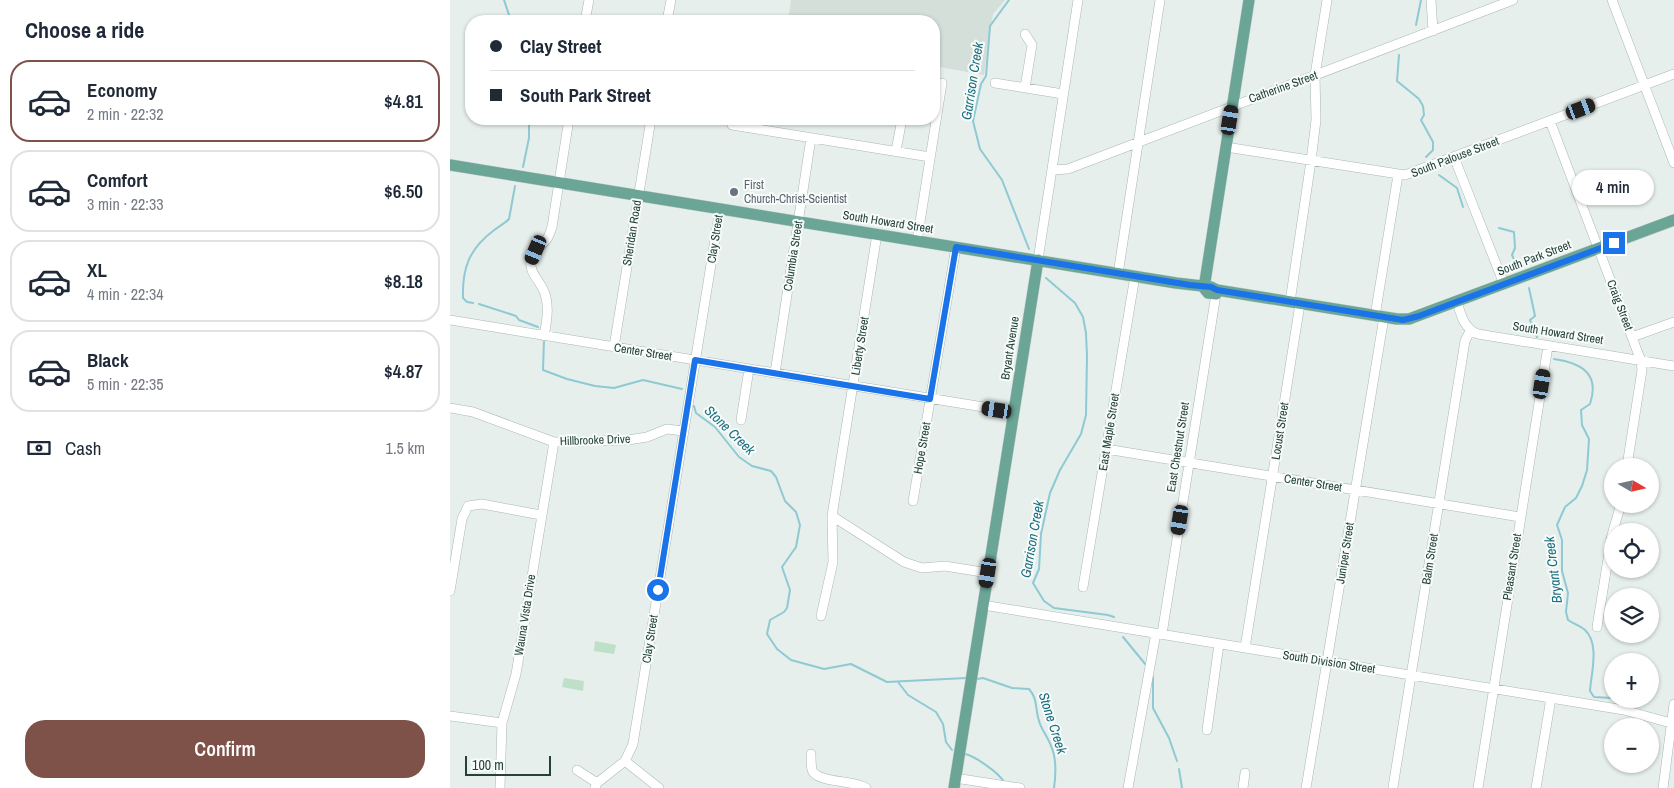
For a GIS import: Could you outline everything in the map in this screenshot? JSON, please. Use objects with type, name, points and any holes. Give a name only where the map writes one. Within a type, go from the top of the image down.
[{"type":"main road","points":[[1204,288],[1249,0]]},
{"type":"main road","name":"South Howard Street","points":[[450,165],[1135,276],[1204,288],[1208,294],[1219,292]]},
{"type":"main road","name":"South Park Street","points":[[1379,317],[1403,320],[1419,316],[1674,220]]},
{"type":"main road","name":"Bryant Avenue","points":[[954,783],[1038,260]]},
{"type":"main road","points":[[1219,292],[1379,317]]},
{"type":"street","points":[[587,15],[589,0]]},
{"type":"street","points":[[668,15],[671,0]]},
{"type":"street","name":"Bryant Avenue","points":[[1038,260],[1078,0]]},
{"type":"street","points":[[1118,274],[1160,0]]},
{"type":"street","name":"Locust Street","points":[[1245,648],[1272,477],[1295,303],[1316,120],[1316,75],[1327,0]]},
{"type":"street","points":[[1431,0],[1433,31]]},
{"type":"street","name":"Catherine Street","points":[[1052,170],[1068,169],[1513,0]]},
{"type":"street","points":[[1612,0],[1674,164]]},
{"type":"street","points":[[1025,88],[1032,45],[1026,34]]},
{"type":"street","name":"South Palouse Street","points":[[1226,147],[1398,175],[1410,174],[1674,74]]},
{"type":"street","points":[[940,94],[942,82]]},
{"type":"street","points":[[995,83],[1063,94]]},
{"type":"street","name":"Craig Street","points":[[1550,121],[1641,361],[1642,370],[1628,458]]},
{"type":"street","points":[[544,336],[548,317],[546,300],[543,289],[534,277],[531,261],[536,250],[546,240],[552,227],[568,125]]},
{"type":"street","name":"Sheridan Road","points":[[614,347],[650,125]]},
{"type":"street","points":[[747,125],[811,138],[930,157]]},
{"type":"street","points":[[896,151],[901,125]]},
{"type":"street","points":[[917,241],[935,125]]},
{"type":"street","name":"Columbia Street","points":[[775,373],[811,138]]},
{"type":"street","points":[[1454,157],[1504,284]]},
{"type":"street","name":"Juniper Street","points":[[1306,788],[1356,490],[1398,175]]},
{"type":"street","name":"Clay Street","points":[[625,761],[632,744],[720,209]]},
{"type":"street","name":"Liberty Street","points":[[821,616],[834,562],[832,516],[877,234]]},
{"type":"street","name":"Hope Street","points":[[913,501],[956,247]]},
{"type":"street","name":"East Maple Street","points":[[1083,587],[1135,276]]},
{"type":"street","name":"East Chestnut Street","points":[[1128,788],[1159,634],[1219,292]]},
{"type":"street","points":[[1457,302],[1464,324],[1470,331]]},
{"type":"street","name":"Center Street","points":[[450,320],[1014,412]]},
{"type":"street","points":[[1632,337],[1674,322]]},
{"type":"street","name":"South Howard Street","points":[[1470,331],[1548,346],[1674,366]]},
{"type":"street","name":"Balm Street","points":[[1393,787],[1465,341],[1470,331]]},
{"type":"street","name":"Pleasant Street","points":[[1478,788],[1548,346]]},
{"type":"street","points":[[741,420],[749,369]]},
{"type":"street","name":"Hillbrooke Drive","points":[[450,408],[473,412],[554,442],[628,440],[647,437],[667,429],[683,431]]},
{"type":"street","name":"Wauna Vista Drive","points":[[500,788],[502,723],[516,674],[554,442]]},
{"type":"street","name":"Center Street","points":[[1106,450],[1520,518]]},
{"type":"street","points":[[450,591],[462,519],[468,506],[482,504],[541,515]]},
{"type":"street","points":[[832,516],[904,562],[922,568],[945,566],[988,573]]},
{"type":"street","points":[[1597,627],[1605,578]]},
{"type":"street","name":"South Division Street","points":[[983,606],[1624,710],[1672,724]]},
{"type":"street","points":[[1207,730],[1219,644]]},
{"type":"street","points":[[1536,788],[1551,698]]},
{"type":"street","points":[[1663,788],[1674,704]]},
{"type":"street","points":[[450,716],[502,723]]},
{"type":"street","points":[[811,754],[812,770],[818,777],[858,783],[866,788]]},
{"type":"street","points":[[577,770],[596,785],[625,761],[658,788]]},
{"type":"street","points":[[1242,788],[1245,773]]},
{"type":"street","points":[[954,783],[1020,788]]},
{"type":"shaded area","points":[[791,0],[1005,0],[993,14],[984,75],[940,67],[940,15],[789,15]]},
{"type":"green space","points":[[595,641],[616,645],[614,654],[594,651]]},
{"type":"green space","points":[[564,678],[584,681],[583,691],[562,687]]},
{"type":"waterway","name":"Stone Creek","points":[[504,0],[509,15]]},
{"type":"waterway","name":"Garrison Creek","points":[[1009,0],[990,26],[986,76],[981,84],[973,121],[980,149],[1002,180],[1029,249]]},
{"type":"waterway","name":"Bryant Creek","points":[[1416,25],[1421,0]]},
{"type":"waterway","name":"Bryant Creek","points":[[1399,55],[1397,81],[1419,99],[1423,106],[1424,115],[1421,120],[1433,142],[1433,150],[1426,157]]},
{"type":"waterway","name":"Stone Creek","points":[[523,167],[529,138],[529,125]]},
{"type":"waterway","name":"Bryant Creek","points":[[1439,175],[1457,188],[1463,207]]},
{"type":"waterway","name":"Stone Creek","points":[[473,303],[467,302],[463,298],[464,278],[469,260],[478,245],[509,219],[515,186]]},
{"type":"waterway","name":"Bryant Creek","points":[[1499,228],[1514,232],[1515,248],[1512,255],[1518,268]]},
{"type":"waterway","name":"Garrison Creek","points":[[1046,278],[1075,303],[1083,317],[1087,356],[1086,415],[1081,434],[1060,470],[1050,493],[1041,534],[1039,569],[1033,583],[1044,601],[1054,608],[1114,617]]},
{"type":"waterway","name":"Bryant Creek","points":[[1529,288],[1535,316],[1530,320],[1537,337]]},
{"type":"waterway","name":"Stone Creek","points":[[479,304],[516,316],[519,320],[538,327]]},
{"type":"waterway","name":"Stone Creek","points":[[544,340],[543,370],[567,379],[595,386],[614,388],[643,380],[682,389]]},
{"type":"waterway","name":"Bryant Creek","points":[[1554,359],[1580,367],[1586,372],[1593,385],[1590,404],[1581,410],[1582,425],[1589,439],[1587,470],[1576,498],[1565,507],[1557,525],[1562,540],[1562,571],[1568,593],[1566,612],[1568,620],[1585,630],[1590,636],[1594,659],[1590,691],[1594,697],[1604,698]]},
{"type":"waterway","name":"Stone Creek","points":[[694,406],[696,413],[715,427],[739,457],[752,466],[771,471],[776,477],[785,501],[796,512],[800,525],[796,547],[782,567],[790,590],[787,608],[784,612],[770,620],[767,634],[777,649],[791,660],[824,669],[851,664],[887,682],[966,678]]},
{"type":"waterway","name":"Garrison Creek","points":[[1123,637],[1146,665]]},
{"type":"waterway","name":"Garrison Creek","points":[[1153,677],[1153,708],[1169,738],[1177,761]]},
{"type":"waterway","name":"Stone Creek","points":[[977,679],[983,678],[1012,688],[1029,689],[1032,693],[1040,725],[1050,743],[1054,756],[1056,772],[1054,788]]},
{"type":"waterway","points":[[898,682],[908,695],[936,712],[943,724],[946,742],[952,750]]},
{"type":"waterway","points":[[965,754],[986,765],[1004,782]]},
{"type":"waterway","name":"Garrison Creek","points":[[1179,769],[1182,788]]},
{"type":"place","name":"First Church-Christ-Scientist","points":[[734,192]]},
{"type":"route","points":[[658,590],[695,360],[930,399],[956,247],[1204,288],[1214,287],[1217,290],[1403,320],[1419,316],[1614,243]]}]
